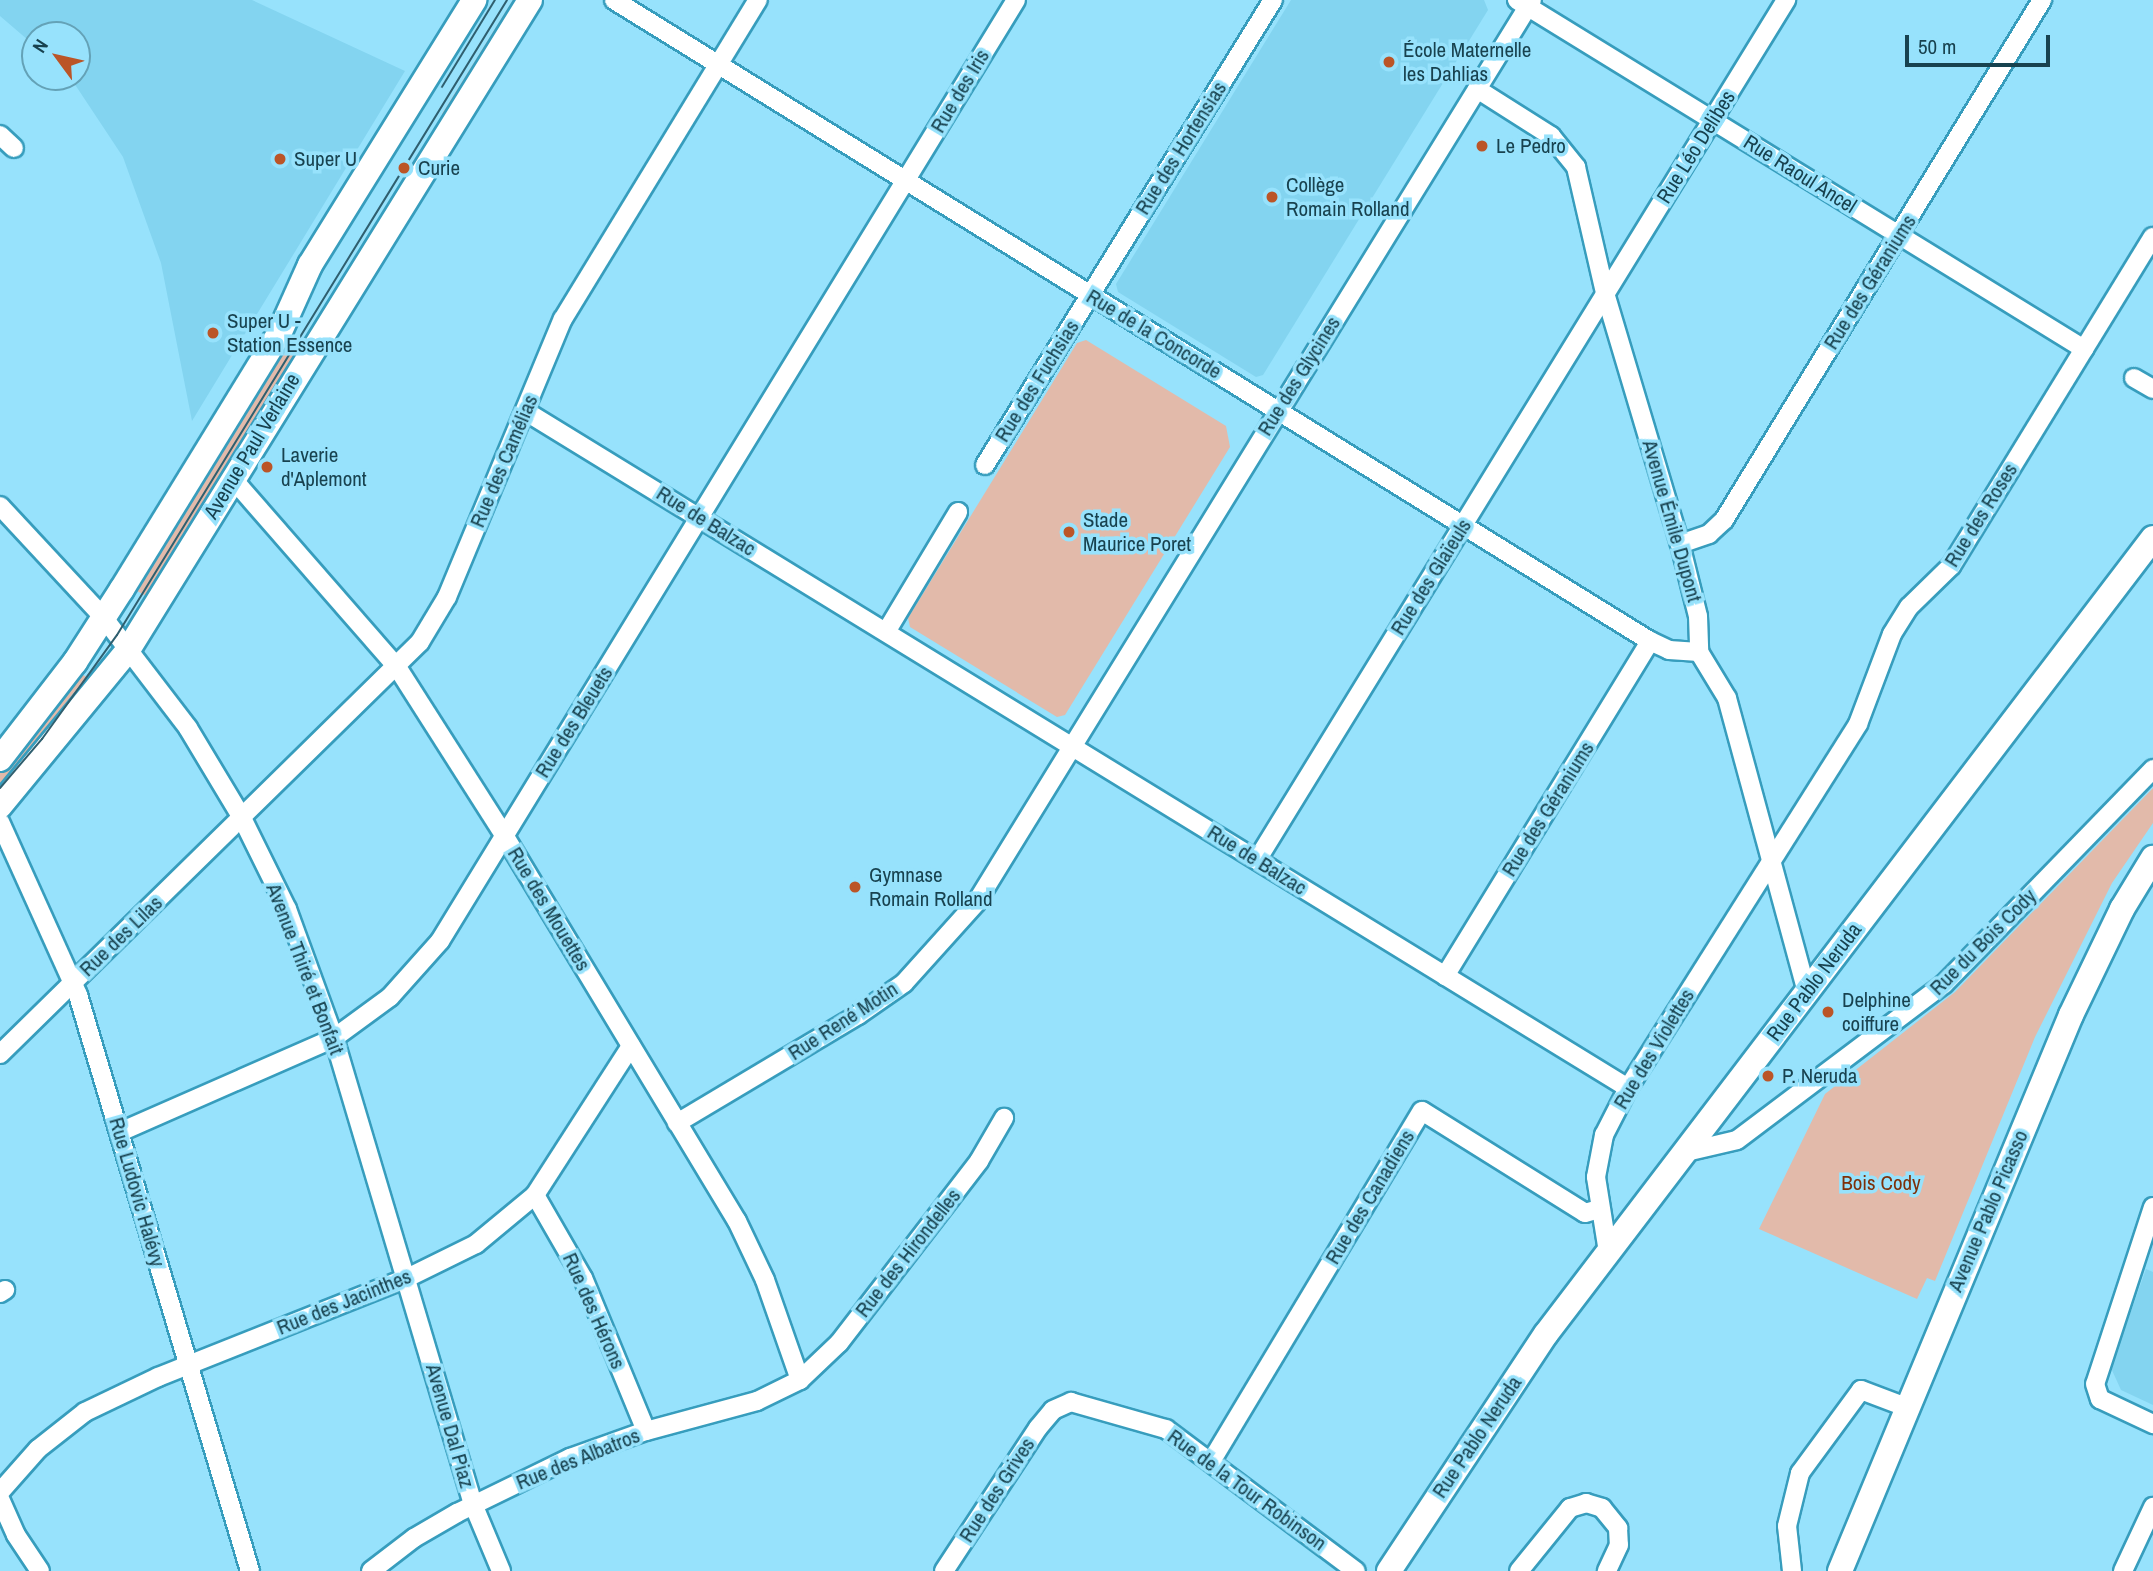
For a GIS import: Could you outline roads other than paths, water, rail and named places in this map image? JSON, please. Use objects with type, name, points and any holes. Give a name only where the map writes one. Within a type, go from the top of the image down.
[{"type":"street","name":"Avenue Paul Verlaine","points":[[0,759],[104,618],[279,334],[310,265],[474,0]]},
{"type":"street","name":"Avenue Paul Verlaine","points":[[0,806],[128,650],[530,0]]},
{"type":"street","name":"Rue de la Concorde","points":[[614,0],[1089,296],[1465,522],[1650,641],[1669,650],[1699,652]]},
{"type":"street","name":"Rue des Camélias","points":[[242,818],[420,642],[447,597],[563,319],[758,0]]},
{"type":"street","name":"Rue des Iris","points":[[905,181],[1016,0]]},
{"type":"street","name":"Rue des Hortensias","points":[[1089,296],[1272,0]]},
{"type":"street","name":"Rue Léo Delibes","points":[[1605,293],[1786,0]]},
{"type":"street","name":"Rue des Géraniums","points":[[1680,544],[1709,534],[1724,520],[2042,0]]},
{"type":"street","name":"Rue Raoul Ancel","points":[[1526,2],[2084,349]]},
{"type":"street","name":"Rue des Glycines","points":[[1071,745],[1477,89],[1526,2]]},
{"type":"street","name":"Avenue Émile Dupont","points":[[1477,89],[1567,151],[1576,167],[1605,293],[1680,544],[1698,616],[1699,652],[1727,698],[1769,863],[1807,992]]},
{"type":"street","points":[[0,135],[15,148]]},
{"type":"street","name":"Rue des Bleuets","points":[[120,1132],[334,1038],[390,997],[440,941],[905,181]]},
{"type":"street","name":"Rue des Roses","points":[[1769,863],[1858,724],[1872,696],[1892,634],[1909,607],[1951,566],[2153,237]]},
{"type":"street","name":"Rue des Glaïeuls","points":[[1257,860],[1605,293]]},
{"type":"street","name":"Rue des Fuchsias","points":[[985,465],[1089,296]]},
{"type":"street","points":[[2134,378],[2153,389]]},
{"type":"street","name":"Rue de Balzac","points":[[525,411],[1628,1088]]},
{"type":"street","name":"Rue des Mouettes","points":[[232,478],[397,667],[504,835],[737,1221],[765,1280],[800,1380]]},
{"type":"street","name":"Avenue Thiré et Bonfait","points":[[0,506],[104,618],[188,728],[242,818],[287,909],[334,1038],[407,1278]]},
{"type":"street","points":[[886,632],[958,512]]},
{"type":"street","name":"Rue Pablo Neruda","points":[[1389,1571],[1507,1391],[1608,1252],[2153,538]]},
{"type":"street","name":"Rue des Géraniums","points":[[1445,976],[1650,641]]},
{"type":"street","name":"Rue René Motin","points":[[677,1123],[823,1036],[904,983],[976,903],[1071,745]]},
{"type":"street","name":"Rue du Bois Cody","points":[[1686,1152],[1737,1140],[1944,984],[2153,769]]},
{"type":"street","name":"Rue des Lilas","points":[[0,1054],[242,818]]},
{"type":"street","name":"Rue Ludovic Halévy","points":[[0,822],[73,982],[250,1571]]},
{"type":"street","name":"Avenue Pablo Picasso","points":[[1840,1571],[2071,1015],[2122,909],[2153,858]]},
{"type":"street","name":"Rue des Violettes","points":[[1608,1252],[1596,1177],[1604,1135],[1628,1088],[1769,863]]},
{"type":"street","name":"Rue des Jacinthes","points":[[0,1492],[38,1450],[85,1412],[188,1365],[407,1278],[476,1244],[535,1195],[631,1046]]},
{"type":"street","name":"Rue des Canadiens","points":[[1212,1460],[1422,1111],[1584,1213],[1599,1209]]},
{"type":"street","name":"Rue des Hirondelles","points":[[800,1380],[839,1343],[979,1161],[1004,1118]]},
{"type":"street","name":"Rue des Hérons","points":[[535,1195],[583,1278],[646,1431]]},
{"type":"street","points":[[2153,1207],[2095,1384],[2100,1399],[2153,1423]]},
{"type":"street","name":"Avenue Dal Piaz","points":[[407,1278],[473,1504],[501,1571]]},
{"type":"street","name":"Rue des Albatros","points":[[371,1571],[414,1538],[473,1504],[570,1458],[646,1431],[757,1401],[800,1380]]},
{"type":"street","points":[[1792,1571],[1787,1526],[1800,1473],[1861,1390],[1906,1407]]},
{"type":"street","name":"Rue de la Tour Robinson","points":[[1053,1410],[1071,1402],[1166,1429],[1212,1460],[1356,1571]]},
{"type":"street","name":"Rue des Grives","points":[[944,1571],[1053,1410]]},
{"type":"street","points":[[0,1499],[16,1535],[40,1571]]},
{"type":"street","points":[[1519,1571],[1570,1508],[1586,1503],[1602,1508],[1618,1528],[1619,1545],[1607,1571]]},
{"type":"street","points":[[2123,1571],[2153,1507]]},
{"type":"tram line","points":[[442,87],[495,0]]},
{"type":"tram line","points":[[0,788],[42,739],[117,635],[507,0]]},
{"type":"place","name":"École Maternelle les Dahlias","points":[[1389,62]]},
{"type":"place","name":"Le Pedro","points":[[1482,146]]},
{"type":"place","name":"Super U","points":[[280,159]]},
{"type":"place","name":"Curie","points":[[404,168]]},
{"type":"place","name":"Collège Romain Rolland","points":[[1272,197]]},
{"type":"place","name":"Super U - Station Essence","points":[[213,333]]},
{"type":"place","name":"Laverie d'Aplemont","points":[[267,467]]},
{"type":"place","name":"Stade Maurice Poret","points":[[1069,532]]},
{"type":"place","name":"Gymnase Romain Rolland","points":[[855,887]]},
{"type":"place","name":"Delphine coiffure","points":[[1828,1012]]},
{"type":"place","name":"P. Neruda","points":[[1768,1076]]},
{"type":"park label","name":"Bois Cody","points":[[1881,1183]]}]
